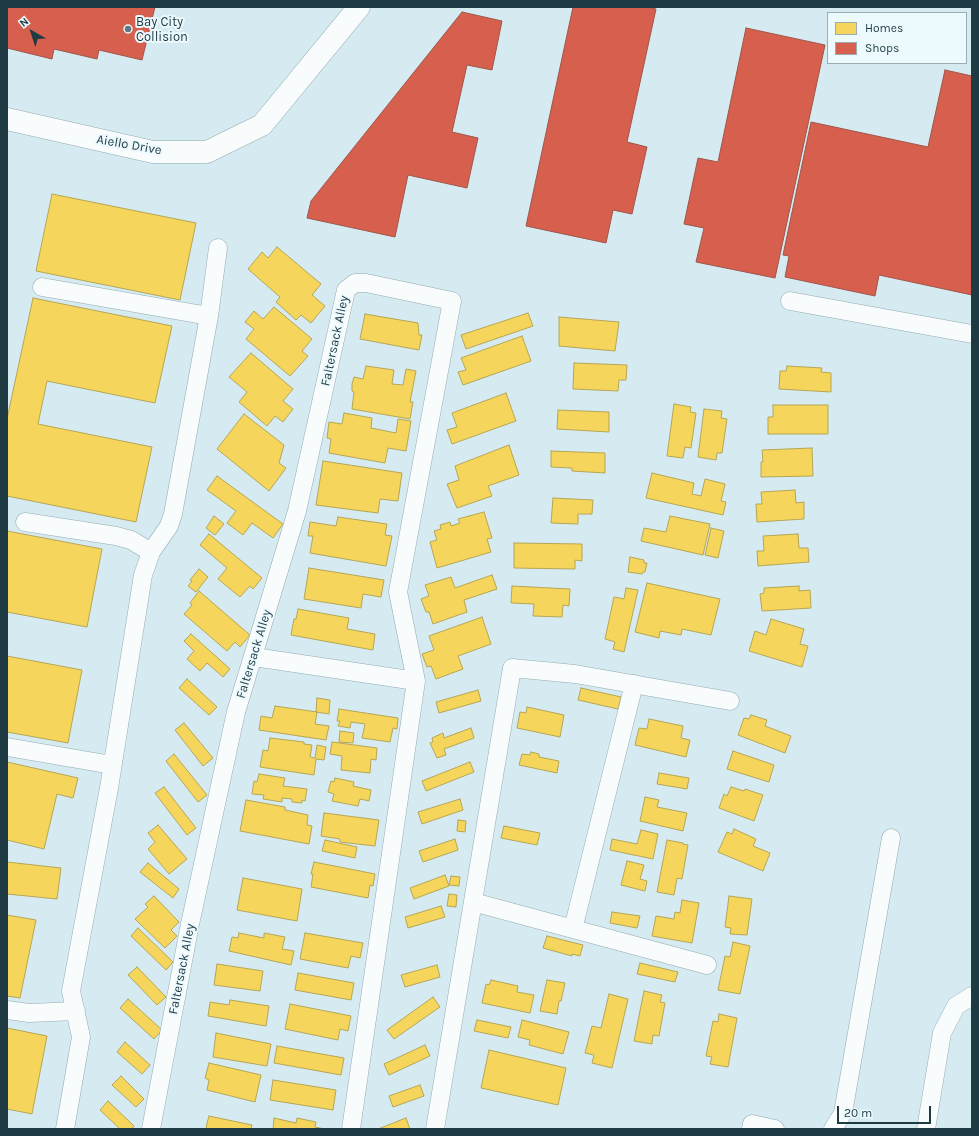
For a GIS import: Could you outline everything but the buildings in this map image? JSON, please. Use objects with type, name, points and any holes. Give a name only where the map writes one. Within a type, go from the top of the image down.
[{"type":"street","name":"Aiello Drive","points":[[7,119],[153,152],[207,152],[262,125],[359,7]]},
{"type":"lane","points":[[65,1129],[81,1037],[71,990],[112,765],[143,576],[151,552],[169,526],[173,514],[209,316],[218,248]]},
{"type":"lane","name":"Faltersack Alley","points":[[151,1129],[190,924],[235,719],[297,511],[346,290],[355,283],[366,283],[452,301],[398,592],[416,681]]},
{"type":"lane","points":[[42,287],[209,316]]},
{"type":"lane","points":[[790,302],[972,334]]},
{"type":"lane","points":[[25,522],[116,536],[131,540],[151,552]]},
{"type":"lane","points":[[254,657],[416,681],[351,1129]]},
{"type":"lane","points":[[435,1129],[512,668],[575,674],[730,701]]},
{"type":"lane","points":[[573,929],[634,684]]},
{"type":"lane","points":[[7,747],[112,765]]},
{"type":"lane","points":[[832,1129],[843,1113],[891,838]]},
{"type":"lane","points":[[473,902],[707,965]]},
{"type":"lane","points":[[926,1129],[942,1033],[956,1006],[972,996]]},
{"type":"lane","points":[[7,1010],[29,1013],[76,1012]]},
{"type":"lane","points":[[751,1129],[752,1124],[775,1129]]},
{"type":"place","name":"Bay City Collision","points":[[128,29]]}]
